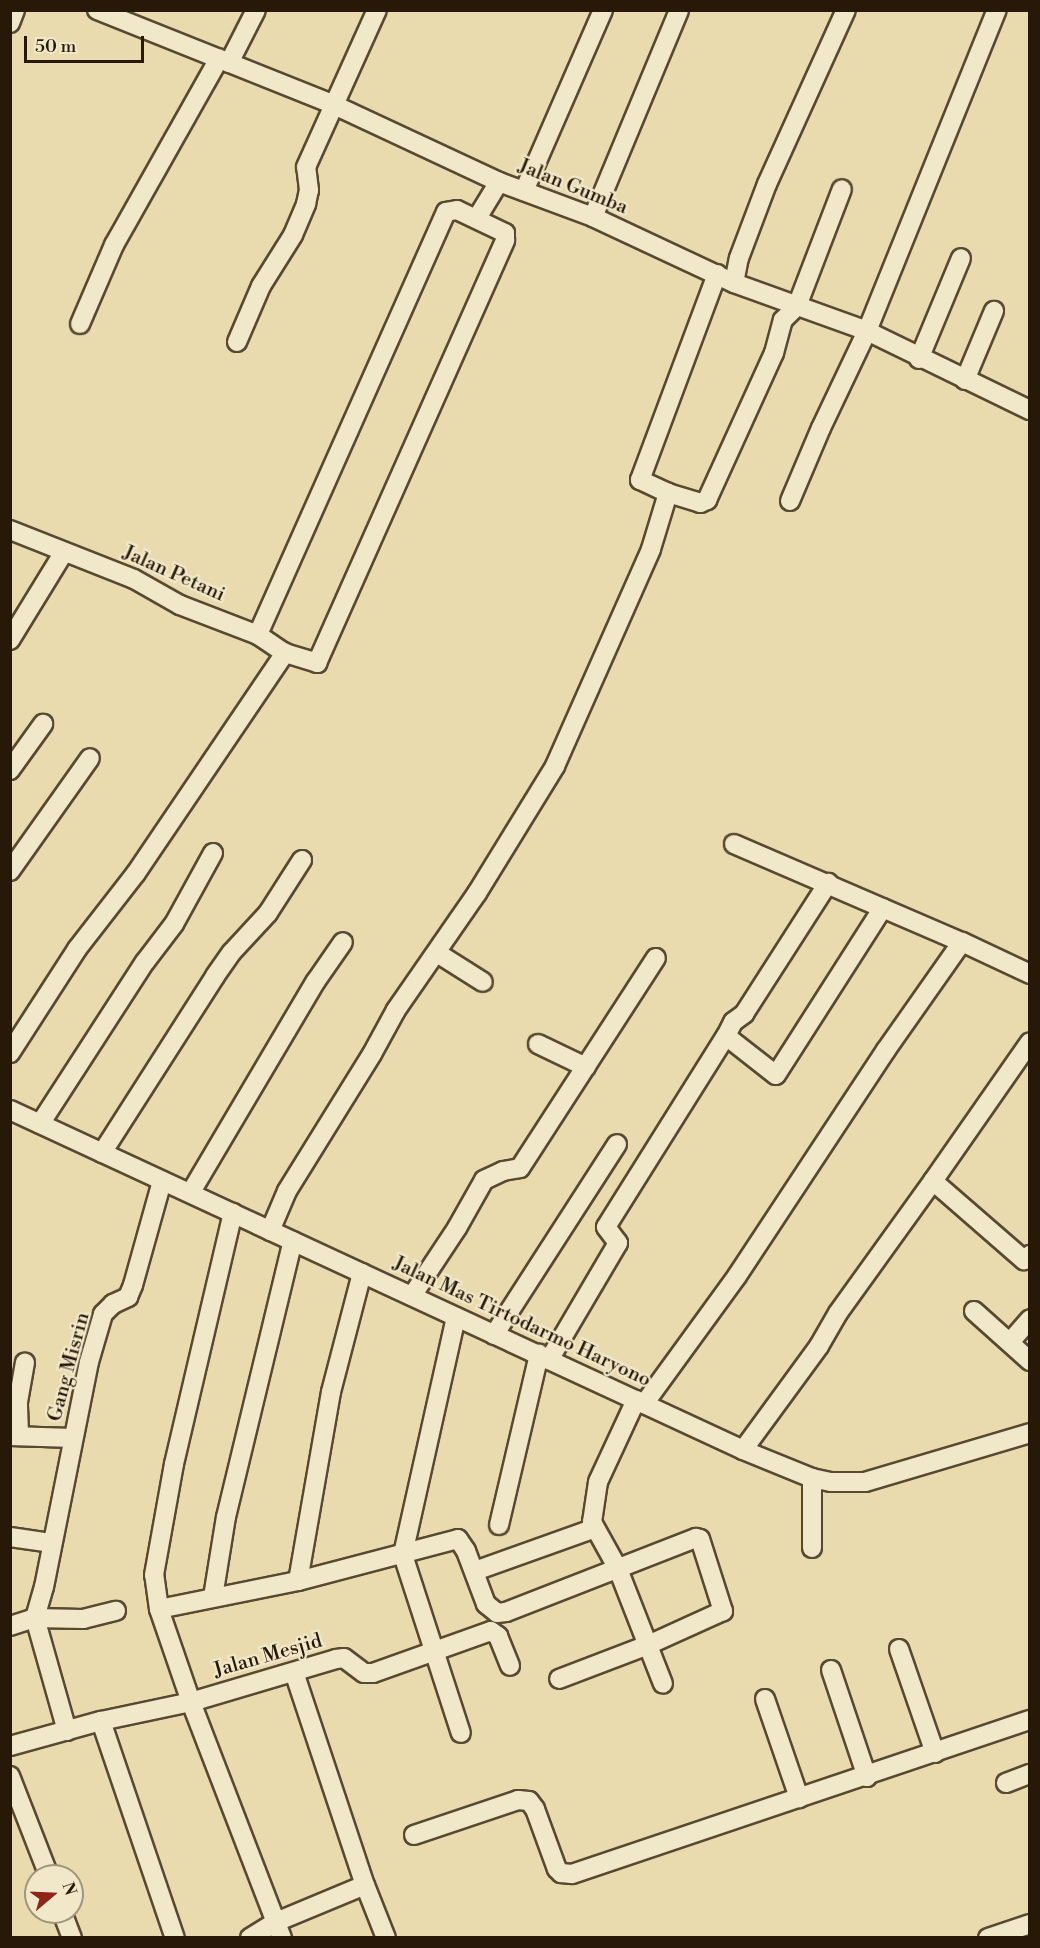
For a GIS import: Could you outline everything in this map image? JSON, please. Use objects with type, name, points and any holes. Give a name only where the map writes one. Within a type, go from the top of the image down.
[{"type":"street","points":[[10,23],[15,10]]},
{"type":"street","name":"Jalan Gumba","points":[[97,10],[334,105],[499,182],[593,217],[734,283],[867,331],[965,380],[1028,404]]},
{"type":"street","points":[[80,324],[114,245],[256,10]]},
{"type":"street","points":[[237,342],[261,286],[293,235],[302,214],[309,190],[306,167],[377,10]]},
{"type":"street","points":[[524,191],[603,10]]},
{"type":"street","points":[[593,217],[679,10]]},
{"type":"street","points":[[734,283],[739,258],[767,184],[846,10]]},
{"type":"street","points":[[790,501],[820,428],[867,331],[997,10]]},
{"type":"street","points":[[258,635],[446,212],[457,210],[477,218],[499,182]]},
{"type":"street","points":[[717,274],[640,480],[668,494],[700,503],[706,500],[774,353],[783,320],[797,306],[842,189]]},
{"type":"street","name":"Jalan Petani","points":[[10,530],[134,579],[180,605],[258,635],[285,653],[317,663],[506,240],[505,233],[477,218]]},
{"type":"street","points":[[919,359],[961,258]]},
{"type":"street","points":[[965,380],[994,311]]},
{"type":"street","points":[[270,1231],[287,1191],[372,1054],[396,1010],[437,953],[530,810],[555,766],[651,549],[668,494]]},
{"type":"street","points":[[10,640],[64,552]]},
{"type":"street","points":[[10,1053],[77,949],[136,873],[285,653]]},
{"type":"street","points":[[10,770],[43,724]]},
{"type":"street","points":[[10,871],[90,758]]},
{"type":"street","points":[[734,844],[962,942],[1029,974]]},
{"type":"street","points":[[40,1124],[145,962],[174,924],[213,854]]},
{"type":"street","points":[[102,1153],[215,976],[232,952],[268,912],[302,860]]},
{"type":"street","points":[[499,1525],[544,1357],[618,1243],[606,1227],[733,1022],[744,1014],[828,883]]},
{"type":"street","points":[[726,1036],[776,1075],[883,908]]},
{"type":"street","points":[[191,1192],[316,981],[343,942]]},
{"type":"street","points":[[663,1684],[618,1569],[592,1522],[598,1482],[640,1402],[737,1276],[879,1060],[962,942]]},
{"type":"street","points":[[437,953],[483,982]]},
{"type":"street","points":[[412,1296],[457,1228],[484,1180],[502,1171],[520,1168],[656,958]]},
{"type":"street","points":[[743,1450],[819,1346],[838,1313],[1029,1042]]},
{"type":"street","points":[[538,1044],[586,1067]]},
{"type":"street","name":"Jalan Mas Tirtodarmo Haryono","points":[[10,1110],[743,1450],[812,1478],[831,1482],[865,1482],[1029,1433]]},
{"type":"street","points":[[494,1335],[617,1144]]},
{"type":"street","name":"Gang Misrin","points":[[35,1618],[44,1587],[89,1362],[104,1314],[113,1304],[128,1297],[133,1285],[162,1181]]},
{"type":"street","points":[[933,1181],[1024,1260],[1029,1255]]},
{"type":"street","points":[[233,1214],[174,1464],[154,1575],[159,1609],[191,1702],[279,1930]]},
{"type":"street","points":[[213,1597],[226,1517],[293,1241]]},
{"type":"street","points":[[298,1581],[331,1392],[362,1273]]},
{"type":"street","points":[[974,1311],[1011,1341],[1029,1361]]},
{"type":"street","points":[[456,1317],[403,1555],[461,1733]]},
{"type":"street","points":[[1011,1341],[1029,1319]]},
{"type":"street","points":[[25,1363],[15,1435],[72,1438]]},
{"type":"street","points":[[812,1478],[812,1548]]},
{"type":"street","points":[[475,1571],[595,1528]]},
{"type":"street","points":[[10,1537],[51,1543]]},
{"type":"street","points":[[159,1609],[298,1581],[458,1539],[475,1571],[486,1604],[496,1613],[506,1612],[696,1538],[702,1542],[723,1611],[648,1645],[559,1679]]},
{"type":"street","points":[[10,1626],[35,1618],[83,1619],[116,1611]]},
{"type":"street","points":[[35,1618],[67,1731]]},
{"type":"street","name":"Jalan Mesjid","points":[[10,1746],[101,1721],[191,1702],[344,1658],[364,1673],[373,1673],[495,1632],[510,1666]]},
{"type":"street","points":[[899,1649],[935,1752]]},
{"type":"street","points":[[831,1670],[867,1777]]},
{"type":"street","points":[[294,1672],[365,1885],[386,1938]]},
{"type":"street","points":[[765,1699],[799,1798]]},
{"type":"street","points":[[414,1835],[518,1800],[529,1801],[535,1809],[557,1869],[566,1875],[867,1777],[1029,1720]]},
{"type":"street","points":[[101,1721],[175,1938]]},
{"type":"street","points":[[1006,1783],[1029,1774]]},
{"type":"street","points":[[10,1776],[44,1864]]},
{"type":"street","points":[[250,1938],[279,1930],[365,1885]]},
{"type":"street","points":[[988,1938],[1029,1924]]}]
